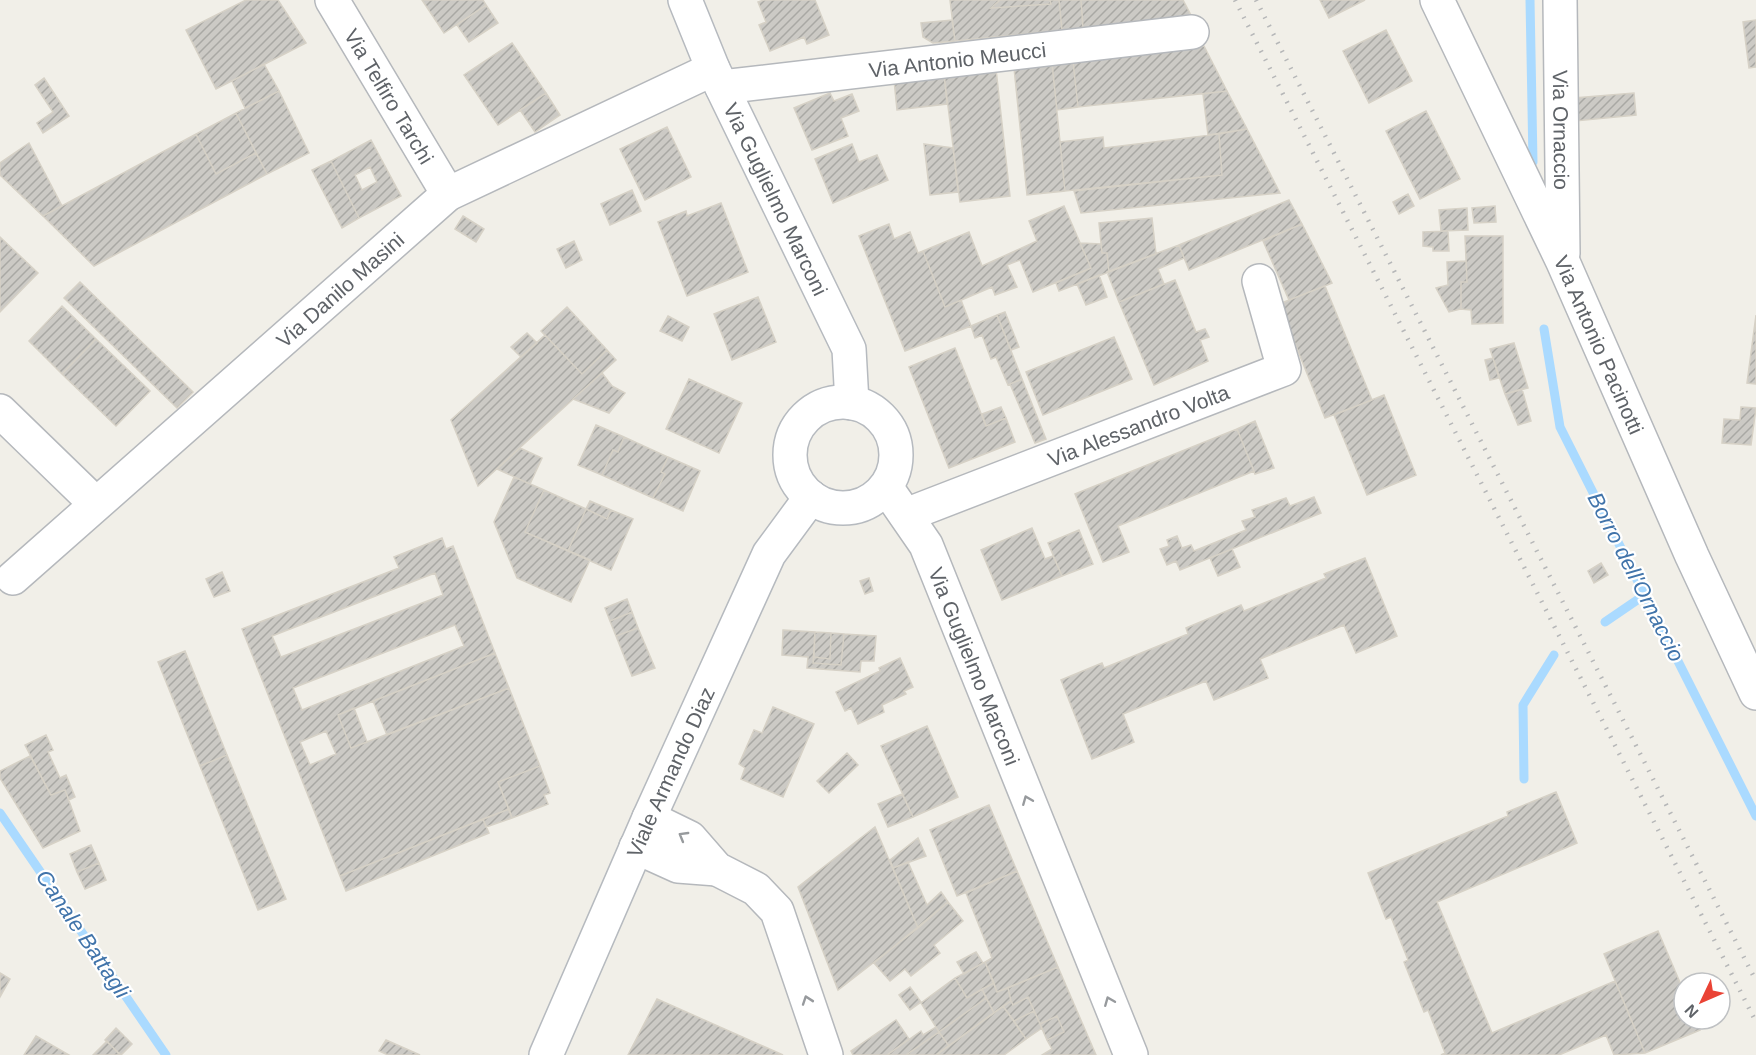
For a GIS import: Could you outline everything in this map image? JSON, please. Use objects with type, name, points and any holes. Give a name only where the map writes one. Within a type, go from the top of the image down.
[{"type":"street","name":"Via Telfiro Tarchi","points":[[332,0],[448,195]]},
{"type":"street","name":"Via Guglielmo Marconi","points":[[685,0],[717,78],[849,348],[852,403]]},
{"type":"street","name":"Via Antonio Pacinotti","points":[[1437,0],[1563,262],[1692,556],[1756,693]]},
{"type":"street","name":"Via Ornaccio","points":[[1560,0],[1563,262]]},
{"type":"street","name":"Via Antonio Meucci","points":[[717,78],[1192,32]]},
{"type":"street","name":"Via Danilo Masini","points":[[13,578],[448,195],[717,78]]},
{"type":"street","name":"Via Alessandro Volta","points":[[906,515],[1284,369],[1259,281]]},
{"type":"street","points":[[852,403],[869,408],[883,420],[892,435],[896,453],[894,470],[886,487],[864,504],[851,508],[837,508],[811,497],[800,486],[793,472],[790,457],[795,434],[808,415],[821,407],[852,403]]},
{"type":"street","points":[[0,411],[96,504]]},
{"type":"street","name":"Via Guglielmo Marconi","points":[[886,487],[926,545],[1131,1055]]},
{"type":"street","name":"Viale Armando Diaz","points":[[546,1055],[636,847],[769,554],[811,497]]},
{"type":"street","points":[[649,818],[690,838],[717,869],[756,889],[777,911],[826,1055]]},
{"type":"street","points":[[636,847],[678,866],[717,869]]},
{"type":"building","points":[[246,0],[278,0],[306,43],[216,89],[186,30]]},
{"type":"building","points":[[422,0],[483,0],[486,5],[444,33]]},
{"type":"building","points":[[815,0],[829,35],[807,44],[804,37],[770,51],[759,25],[766,22],[758,2]]},
{"type":"building","points":[[950,0],[1000,0],[991,8],[1051,4],[1050,0],[1059,0],[1062,30],[955,41]]},
{"type":"building","points":[[1000,0],[1050,0],[1051,4],[991,8]]},
{"type":"building","points":[[1059,0],[1081,0],[1083,28],[1062,30]]},
{"type":"building","points":[[1081,0],[1183,0],[1192,17],[1083,28]]},
{"type":"building","points":[[1320,0],[1365,0],[1329,18]]},
{"type":"building","points":[[486,5],[498,23],[469,42],[457,25]]},
{"type":"building","points":[[952,20],[955,41],[933,43],[923,37],[921,23]]},
{"type":"building","points":[[1756,20],[1756,67],[1749,68],[1743,22]]},
{"type":"building","points":[[1386,30],[1412,81],[1369,103],[1343,51]]},
{"type":"building","points":[[512,43],[546,93],[498,125],[464,75]]},
{"type":"building","points":[[1204,46],[1227,91],[1078,107],[1073,61]]},
{"type":"building","points":[[1073,61],[1078,107],[1057,110],[1052,63]]},
{"type":"building","points":[[1052,63],[1065,191],[1027,195],[1014,68]]},
{"type":"building","points":[[264,64],[279,91],[245,108],[232,81]]},
{"type":"building","points":[[996,69],[1010,196],[960,202],[944,74]]},
{"type":"building","points":[[944,74],[947,104],[897,110],[894,80]]},
{"type":"building","points":[[44,78],[69,116],[43,133],[37,123],[53,112],[35,85]]},
{"type":"building","points":[[279,91],[309,153],[267,174],[236,113]]},
{"type":"building","points":[[1227,91],[1247,129],[1208,135],[1203,94]]},
{"type":"building","points":[[546,93],[560,115],[535,132],[520,110]]},
{"type":"building","points":[[830,93],[834,101],[852,94],[859,111],[841,118],[848,136],[812,150],[794,108]]},
{"type":"building","points":[[1634,93],[1636,115],[1575,121],[1574,98]]},
{"type":"building","points":[[1426,111],[1460,179],[1420,199],[1386,131]]},
{"type":"building","points":[[236,113],[256,153],[216,174],[196,134]]},
{"type":"building","points":[[667,127],[691,177],[645,200],[620,149]]},
{"type":"building","points":[[1247,129],[1280,193],[1081,213],[1074,191],[1222,175],[1219,134]]},
{"type":"building","points":[[196,134],[216,174],[256,153],[267,174],[94,266],[43,216]]},
{"type":"building","points":[[1219,134],[1222,175],[1065,191],[1060,142],[1103,137],[1104,148]]},
{"type":"building","points":[[371,140],[401,196],[359,218],[331,161]],"holes":[[[370,167],[377,182],[362,190],[355,175]]]},
{"type":"building","points":[[29,143],[62,206],[43,216],[0,175],[0,163]]},
{"type":"building","points":[[852,144],[859,162],[877,155],[888,180],[833,203],[815,159]]},
{"type":"building","points":[[924,144],[953,148],[958,192],[930,195]]},
{"type":"building","points":[[331,161],[359,218],[342,228],[312,170]]},
{"type":"building","points":[[632,190],[641,211],[610,225],[601,204]]},
{"type":"building","points":[[1408,194],[1414,206],[1399,214],[1393,202]]},
{"type":"building","points":[[1289,200],[1302,224],[1189,270],[1179,245]]},
{"type":"building","points":[[721,203],[748,272],[687,296],[658,222],[686,211],[687,216]]},
{"type":"building","points":[[1064,206],[1091,268],[1033,292],[1020,260],[1007,265],[1017,287],[995,295],[992,287],[945,307],[923,251],[969,232],[982,266],[1037,241],[1029,221]]},
{"type":"building","points":[[1495,206],[1496,222],[1474,223],[1472,208]]},
{"type":"building","points":[[1467,208],[1468,230],[1441,231],[1439,210]]},
{"type":"building","points":[[463,216],[484,229],[476,242],[455,229]]},
{"type":"building","points":[[1152,218],[1156,254],[1109,272],[1107,253],[1102,253],[1099,223]]},
{"type":"building","points":[[889,224],[894,239],[910,232],[918,253],[923,251],[945,307],[961,300],[971,326],[905,351],[859,236]]},
{"type":"building","points":[[1302,224],[1332,283],[1289,300],[1263,241]]},
{"type":"building","points":[[1448,231],[1449,251],[1433,251],[1433,247],[1423,246],[1423,232]]},
{"type":"building","points":[[1465,236],[1503,236],[1503,323],[1472,324],[1471,310],[1461,309],[1461,282],[1467,282]]},
{"type":"building","points":[[0,237],[38,273],[0,312]]},
{"type":"building","points":[[574,241],[582,260],[566,268],[557,249]]},
{"type":"building","points":[[1080,243],[1101,244],[1102,253],[1107,253],[1109,272],[1059,291],[1056,283],[1091,268]]},
{"type":"building","points":[[1179,245],[1184,258],[1158,269],[1164,284],[1119,302],[1107,272]]},
{"type":"building","points":[[1466,261],[1467,282],[1461,282],[1461,309],[1449,312],[1436,288],[1448,285],[1447,262]]},
{"type":"building","points":[[1099,275],[1107,297],[1086,305],[1077,284]]},
{"type":"building","points":[[1175,280],[1196,332],[1205,329],[1209,337],[1200,340],[1208,361],[1154,385],[1119,302]]},
{"type":"building","points":[[80,282],[193,392],[177,408],[64,298]]},
{"type":"building","points":[[1325,286],[1372,400],[1325,418],[1279,304]]},
{"type":"building","points":[[758,297],[776,342],[732,360],[714,314]]},
{"type":"building","points":[[62,306],[96,339],[62,374],[29,341]]},
{"type":"building","points":[[567,307],[607,350],[582,374],[541,331]]},
{"type":"building","points":[[1005,312],[1019,347],[1011,350],[997,315]]},
{"type":"building","points":[[997,315],[1022,379],[1008,385],[996,357],[991,359],[982,335],[975,338],[971,326]]},
{"type":"building","points":[[1756,315],[1756,384],[1747,383]]},
{"type":"building","points":[[668,316],[689,327],[682,341],[660,331]]},
{"type":"building","points":[[527,333],[537,343],[521,357],[511,347]]},
{"type":"building","points":[[545,335],[582,374],[607,350],[616,360],[478,486],[451,420]]},
{"type":"building","points":[[1114,337],[1132,379],[1043,415],[1026,372]]},
{"type":"building","points":[[96,339],[150,391],[116,426],[62,374]]},
{"type":"building","points":[[1514,343],[1528,388],[1505,394],[1490,349]]},
{"type":"building","points":[[955,348],[986,426],[1006,418],[1015,442],[949,468],[909,367]]},
{"type":"building","points":[[1493,358],[1499,378],[1490,380],[1485,360]]},
{"type":"building","points":[[602,373],[612,386],[625,393],[609,413],[573,399]]},
{"type":"building","points":[[689,379],[742,403],[719,453],[666,429]]},
{"type":"building","points":[[1022,379],[1046,439],[1035,443],[1010,384]]},
{"type":"building","points":[[1522,389],[1531,421],[1518,425],[1505,394]]},
{"type":"building","points":[[1384,395],[1416,475],[1367,495],[1334,415]]},
{"type":"building","points":[[1001,407],[1006,418],[986,426],[982,414]]},
{"type":"building","points":[[1741,407],[1756,408],[1751,445],[1722,443],[1724,419],[1740,420]]},
{"type":"building","points":[[1255,421],[1274,468],[1255,474],[1237,429]]},
{"type":"building","points":[[596,425],[624,437],[618,452],[613,450],[602,475],[578,465]]},
{"type":"building","points":[[1237,429],[1254,471],[1118,526],[1129,552],[1103,562],[1075,494]]},
{"type":"building","points":[[624,437],[668,457],[661,472],[665,474],[653,498],[602,475],[613,450],[618,452]]},
{"type":"building","points":[[520,448],[542,458],[530,484],[497,469]]},
{"type":"building","points":[[668,457],[700,471],[683,511],[653,498],[665,474],[661,472]]},
{"type":"building","points":[[514,477],[544,490],[525,532],[590,560],[571,602],[517,578],[494,522]]},
{"type":"building","points":[[544,490],[586,509],[568,551],[525,532]]},
{"type":"building","points":[[1314,497],[1321,513],[1180,570],[1176,561],[1167,565],[1160,549],[1169,546],[1167,540],[1177,536],[1182,548],[1191,545],[1194,551],[1246,530],[1242,521],[1255,517],[1252,510],[1286,498],[1290,506]]},
{"type":"building","points":[[590,501],[611,510],[607,519],[586,509]]},
{"type":"building","points":[[586,509],[607,519],[611,510],[633,519],[611,570],[568,551]]},
{"type":"building","points":[[1032,528],[1045,559],[1053,556],[1062,576],[1002,600],[981,550]]},
{"type":"building","points":[[1079,530],[1093,564],[1062,576],[1048,543]]},
{"type":"building","points":[[442,538],[446,549],[453,546],[495,653],[338,715],[351,748],[509,688],[540,766],[498,782],[509,809],[340,876],[242,629],[399,568],[394,557]],"holes":[[[435,573],[443,595],[281,657],[272,636]],[[455,625],[464,646],[302,710],[293,688]],[[326,731],[336,754],[310,765],[300,742]]]},
{"type":"building","points":[[1232,549],[1240,567],[1218,576],[1210,558]]},
{"type":"building","points":[[1365,558],[1397,636],[1356,653],[1344,625],[1260,659],[1268,678],[1214,700],[1206,681],[1123,714],[1134,742],[1092,759],[1061,680],[1102,663],[1104,668],[1188,634],[1186,628],[1241,605],[1244,611],[1326,578],[1324,574]]},
{"type":"building","points":[[1601,563],[1608,575],[1594,583],[1588,571]]},
{"type":"building","points":[[222,572],[230,591],[214,597],[206,579]]},
{"type":"building","points":[[869,578],[873,591],[865,594],[860,581]]},
{"type":"building","points":[[627,599],[632,612],[610,621],[605,608]]},
{"type":"building","points":[[632,612],[638,628],[616,636],[610,621]]},
{"type":"building","points":[[638,628],[655,668],[632,676],[616,636]]},
{"type":"building","points":[[783,630],[815,632],[813,663],[841,665],[844,634],[876,636],[874,661],[861,661],[860,672],[807,668],[808,657],[782,655]]},
{"type":"building","points":[[815,632],[831,633],[830,659],[814,657]]},
{"type":"building","points":[[831,633],[844,634],[841,665],[813,663],[814,657],[830,659]]},
{"type":"building","points":[[185,651],[227,755],[200,766],[158,662]]},
{"type":"building","points":[[495,653],[509,688],[387,735],[373,701]]},
{"type":"building","points":[[900,658],[913,687],[904,691],[906,694],[882,705],[884,712],[858,724],[851,708],[845,711],[836,692],[880,671],[879,668]]},
{"type":"building","points":[[773,707],[814,724],[783,797],[741,779],[745,768],[739,764],[754,730],[762,733]]},
{"type":"building","points":[[354,708],[367,742],[351,748],[338,715]]},
{"type":"building","points":[[927,726],[958,797],[913,817],[881,746]]},
{"type":"building","points":[[46,735],[53,750],[48,752],[60,778],[66,775],[75,797],[69,800],[65,790],[51,795],[25,745]]},
{"type":"building","points":[[847,753],[858,765],[829,793],[817,781]]},
{"type":"building","points":[[227,755],[286,899],[258,910],[200,766]]},
{"type":"building","points":[[30,756],[51,795],[65,790],[80,831],[43,848],[0,778],[0,771]]},
{"type":"building","points":[[540,766],[550,793],[544,795],[548,804],[512,818],[498,782]]},
{"type":"building","points":[[1556,792],[1577,843],[1437,902],[1492,1033],[1615,981],[1645,1053],[1614,1055],[1606,1035],[1559,1055],[1441,1055],[1445,1053],[1428,1010],[1424,1012],[1404,962],[1408,960],[1391,917],[1386,919],[1368,873],[1508,816],[1507,812]]},
{"type":"building","points":[[902,794],[913,817],[888,827],[878,804]]},
{"type":"building","points":[[989,805],[1017,871],[957,896],[930,830]]},
{"type":"building","points":[[509,809],[512,818],[486,827],[483,819]]},
{"type":"building","points":[[483,819],[489,833],[346,891],[340,876]]},
{"type":"building","points":[[875,827],[918,928],[838,990],[798,887]]},
{"type":"building","points":[[918,838],[926,856],[893,868],[890,860]]},
{"type":"building","points":[[91,845],[99,863],[77,872],[70,854]]},
{"type":"building","points":[[908,862],[927,905],[941,892],[948,902],[918,928],[893,868]]},
{"type":"building","points":[[99,863],[106,880],[85,889],[77,872]]},
{"type":"building","points":[[1017,871],[1058,967],[997,992],[985,962],[992,958],[966,893]]},
{"type":"building","points":[[948,902],[963,921],[934,945],[940,953],[911,976],[905,969],[890,981],[874,963]]},
{"type":"building","points":[[1658,931],[1675,971],[1672,971],[1672,1031],[1698,1031],[1645,1053],[1604,954]]},
{"type":"building","points":[[976,952],[983,963],[964,974],[957,962]]},
{"type":"building","points":[[985,962],[994,983],[967,998],[955,978]]},
{"type":"building","points":[[1058,967],[1096,1055],[1042,1055],[1052,1049],[1047,1040],[1064,1032],[1057,1016],[1040,1024],[1028,997],[1013,1005],[1011,1001],[1008,988]]},
{"type":"building","points":[[0,973],[10,979],[0,997]]},
{"type":"building","points":[[955,978],[967,998],[982,989],[986,998],[939,1032],[921,1003]]},
{"type":"building","points":[[994,983],[997,992],[1008,988],[1011,1001],[994,1013],[982,989]]},
{"type":"building","points":[[910,987],[921,1002],[910,1010],[899,995]]},
{"type":"building","points":[[1028,997],[1034,1011],[1014,1021],[1003,1006],[1011,1001],[1013,1005]]},
{"type":"building","points":[[986,998],[994,1013],[949,1046],[939,1032]]},
{"type":"building","points":[[657,999],[783,1055],[628,1055]]},
{"type":"building","points":[[1003,1006],[1026,1039],[1004,1055],[936,1055]]},
{"type":"building","points":[[1034,1011],[1042,1028],[1026,1039],[1014,1021]]},
{"type":"building","points":[[1057,1016],[1064,1032],[1047,1040],[1040,1024]]},
{"type":"building","points":[[896,1020],[909,1039],[887,1055],[853,1055],[851,1051]]},
{"type":"building","points":[[936,1027],[939,1032],[906,1055],[887,1055],[921,1031],[923,1035]]},
{"type":"building","points":[[116,1028],[132,1044],[121,1055],[105,1040]]},
{"type":"building","points":[[939,1032],[949,1046],[936,1055],[906,1055]]},
{"type":"building","points":[[36,1036],[69,1055],[24,1055]]},
{"type":"building","points":[[386,1040],[420,1055],[388,1055],[379,1051]]},
{"type":"building","points":[[107,1041],[120,1055],[93,1055]]},
{"type":"waterway","name":"Borro dell'Ornaccio","points":[[1530,0],[1533,162]]},
{"type":"waterway","name":"Borro dell'Ornaccio","points":[[1544,329],[1560,427],[1756,816]]},
{"type":"waterway","points":[[1605,622],[1646,594]]},
{"type":"waterway","points":[[1524,779],[1523,705],[1554,655]]},
{"type":"waterway","name":"Canale Battagli","points":[[0,813],[166,1055]]},
{"type":"railway","points":[[1235,0],[1756,1022]]},
{"type":"railway","points":[[1256,0],[1756,981]]}]
